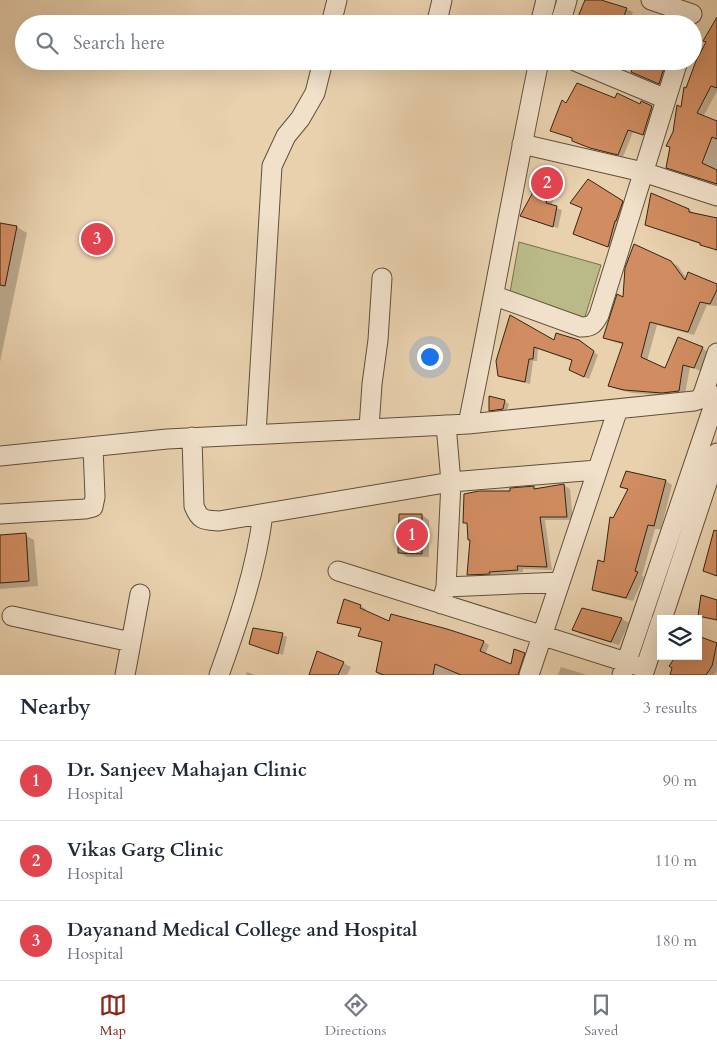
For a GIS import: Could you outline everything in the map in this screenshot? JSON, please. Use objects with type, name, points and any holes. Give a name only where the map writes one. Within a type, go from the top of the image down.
[{"type":"street","points":[[333,15],[337,0]]},
{"type":"street","points":[[542,15],[546,0]]},
{"type":"street","points":[[563,15],[567,0]]},
{"type":"street","points":[[651,0],[693,13]]},
{"type":"street","points":[[256,434],[272,166],[286,136],[300,119],[315,92],[320,70]]},
{"type":"street","points":[[468,424],[495,296],[537,70]]},
{"type":"street","points":[[597,70],[666,99]]},
{"type":"street","points":[[495,296],[581,327],[590,327],[594,324],[599,315],[675,70]]},
{"type":"street","points":[[522,144],[643,172],[717,196]]},
{"type":"street","points":[[369,428],[382,278]]},
{"type":"street","points":[[0,456],[192,437],[468,424],[694,401],[700,399],[703,394],[717,353]]},
{"type":"street","points":[[625,669],[717,396]]},
{"type":"street","points":[[529,675],[618,409]]},
{"type":"street","points":[[444,595],[451,482],[446,425]]},
{"type":"street","points":[[192,437],[193,499],[197,514],[202,519],[219,522],[451,482],[597,470]]},
{"type":"street","points":[[0,514],[93,507],[95,497],[93,446]]},
{"type":"street","points":[[663,615],[717,453]]},
{"type":"street","points":[[219,675],[254,568],[263,514]]},
{"type":"street","points":[[338,571],[444,595],[625,669],[644,672],[657,632]]},
{"type":"street","points":[[444,595],[560,582]]},
{"type":"street","points":[[126,675],[140,594]]},
{"type":"street","points":[[12,616],[131,642]]},
{"type":"green space","points":[[519,242],[601,265],[584,320],[509,298]]},
{"type":"building","points":[[585,0],[601,0],[627,8],[624,15],[579,15]]},
{"type":"building","points":[[717,17],[717,88],[711,86],[697,113],[717,121],[717,139],[712,137],[702,163],[717,170],[717,184],[666,168],[670,147],[666,146],[673,132],[677,105],[681,107],[684,87],[686,88],[693,70],[702,70],[702,50],[706,42],[703,41]]},
{"type":"building","points":[[632,70],[663,70],[659,84],[631,72]]},
{"type":"building","points":[[577,83],[615,98],[617,93],[640,104],[641,101],[652,106],[643,135],[628,130],[618,155],[590,148],[572,141],[572,138],[550,131],[562,100],[566,103]]},
{"type":"building","points":[[539,168],[557,174],[546,203],[557,206],[553,227],[520,216],[533,192],[531,192]]},
{"type":"building","points":[[588,179],[623,201],[608,247],[573,234],[582,208],[570,203]]},
{"type":"building","points":[[651,193],[689,209],[689,212],[717,218],[717,250],[645,225]]},
{"type":"building","points":[[0,223],[17,226],[5,286],[0,285]]},
{"type":"building","points":[[634,244],[671,261],[685,280],[688,272],[717,284],[717,290],[710,304],[700,302],[688,332],[650,322],[641,357],[665,368],[678,337],[703,347],[694,368],[683,365],[679,391],[662,393],[624,390],[608,386],[623,343],[603,338],[617,294],[623,297],[625,268]]},
{"type":"building","points":[[510,315],[554,340],[556,333],[579,340],[594,351],[584,377],[569,370],[572,360],[534,347],[533,359],[529,359],[525,382],[498,376],[496,361]]},
{"type":"building","points":[[489,396],[505,400],[503,409],[489,411]]},
{"type":"building","points":[[626,471],[666,480],[654,526],[648,525],[635,571],[638,572],[626,598],[592,590],[598,560],[604,562],[610,517],[613,518],[628,489],[620,487]]},
{"type":"building","points":[[564,484],[567,517],[540,517],[547,567],[517,566],[518,570],[467,575],[470,540],[468,540],[467,523],[463,523],[464,494],[479,491],[510,491],[510,488],[534,486],[534,489]]},
{"type":"building","points":[[399,514],[422,514],[422,554],[398,553]]},
{"type":"building","points":[[714,530],[717,531],[717,576],[703,571]]},
{"type":"building","points":[[26,533],[29,581],[0,583],[0,535]]},
{"type":"building","points":[[701,595],[717,600],[717,620],[698,615]]},
{"type":"building","points":[[344,599],[361,605],[360,608],[389,621],[391,614],[484,641],[480,651],[511,664],[514,649],[525,653],[518,675],[461,675],[435,664],[433,675],[384,675],[376,672],[382,642],[358,636],[361,628],[337,623]]},
{"type":"building","points":[[582,608],[622,618],[611,642],[572,630]]},
{"type":"building","points":[[253,628],[283,633],[278,654],[249,644]]},
{"type":"building","points":[[702,637],[717,643],[712,666],[706,675],[670,675],[672,668],[669,666],[673,660],[702,660]]},
{"type":"building","points":[[317,651],[344,662],[338,675],[309,675]]},
{"type":"place","name":"Vikas Garg Clinic","points":[[547,183]]},
{"type":"place","name":"Dayanand Medical College and Hospital","points":[[97,239]]},
{"type":"place","name":"Dr. Sanjeev Mahajan Clinic","points":[[412,535]]}]
